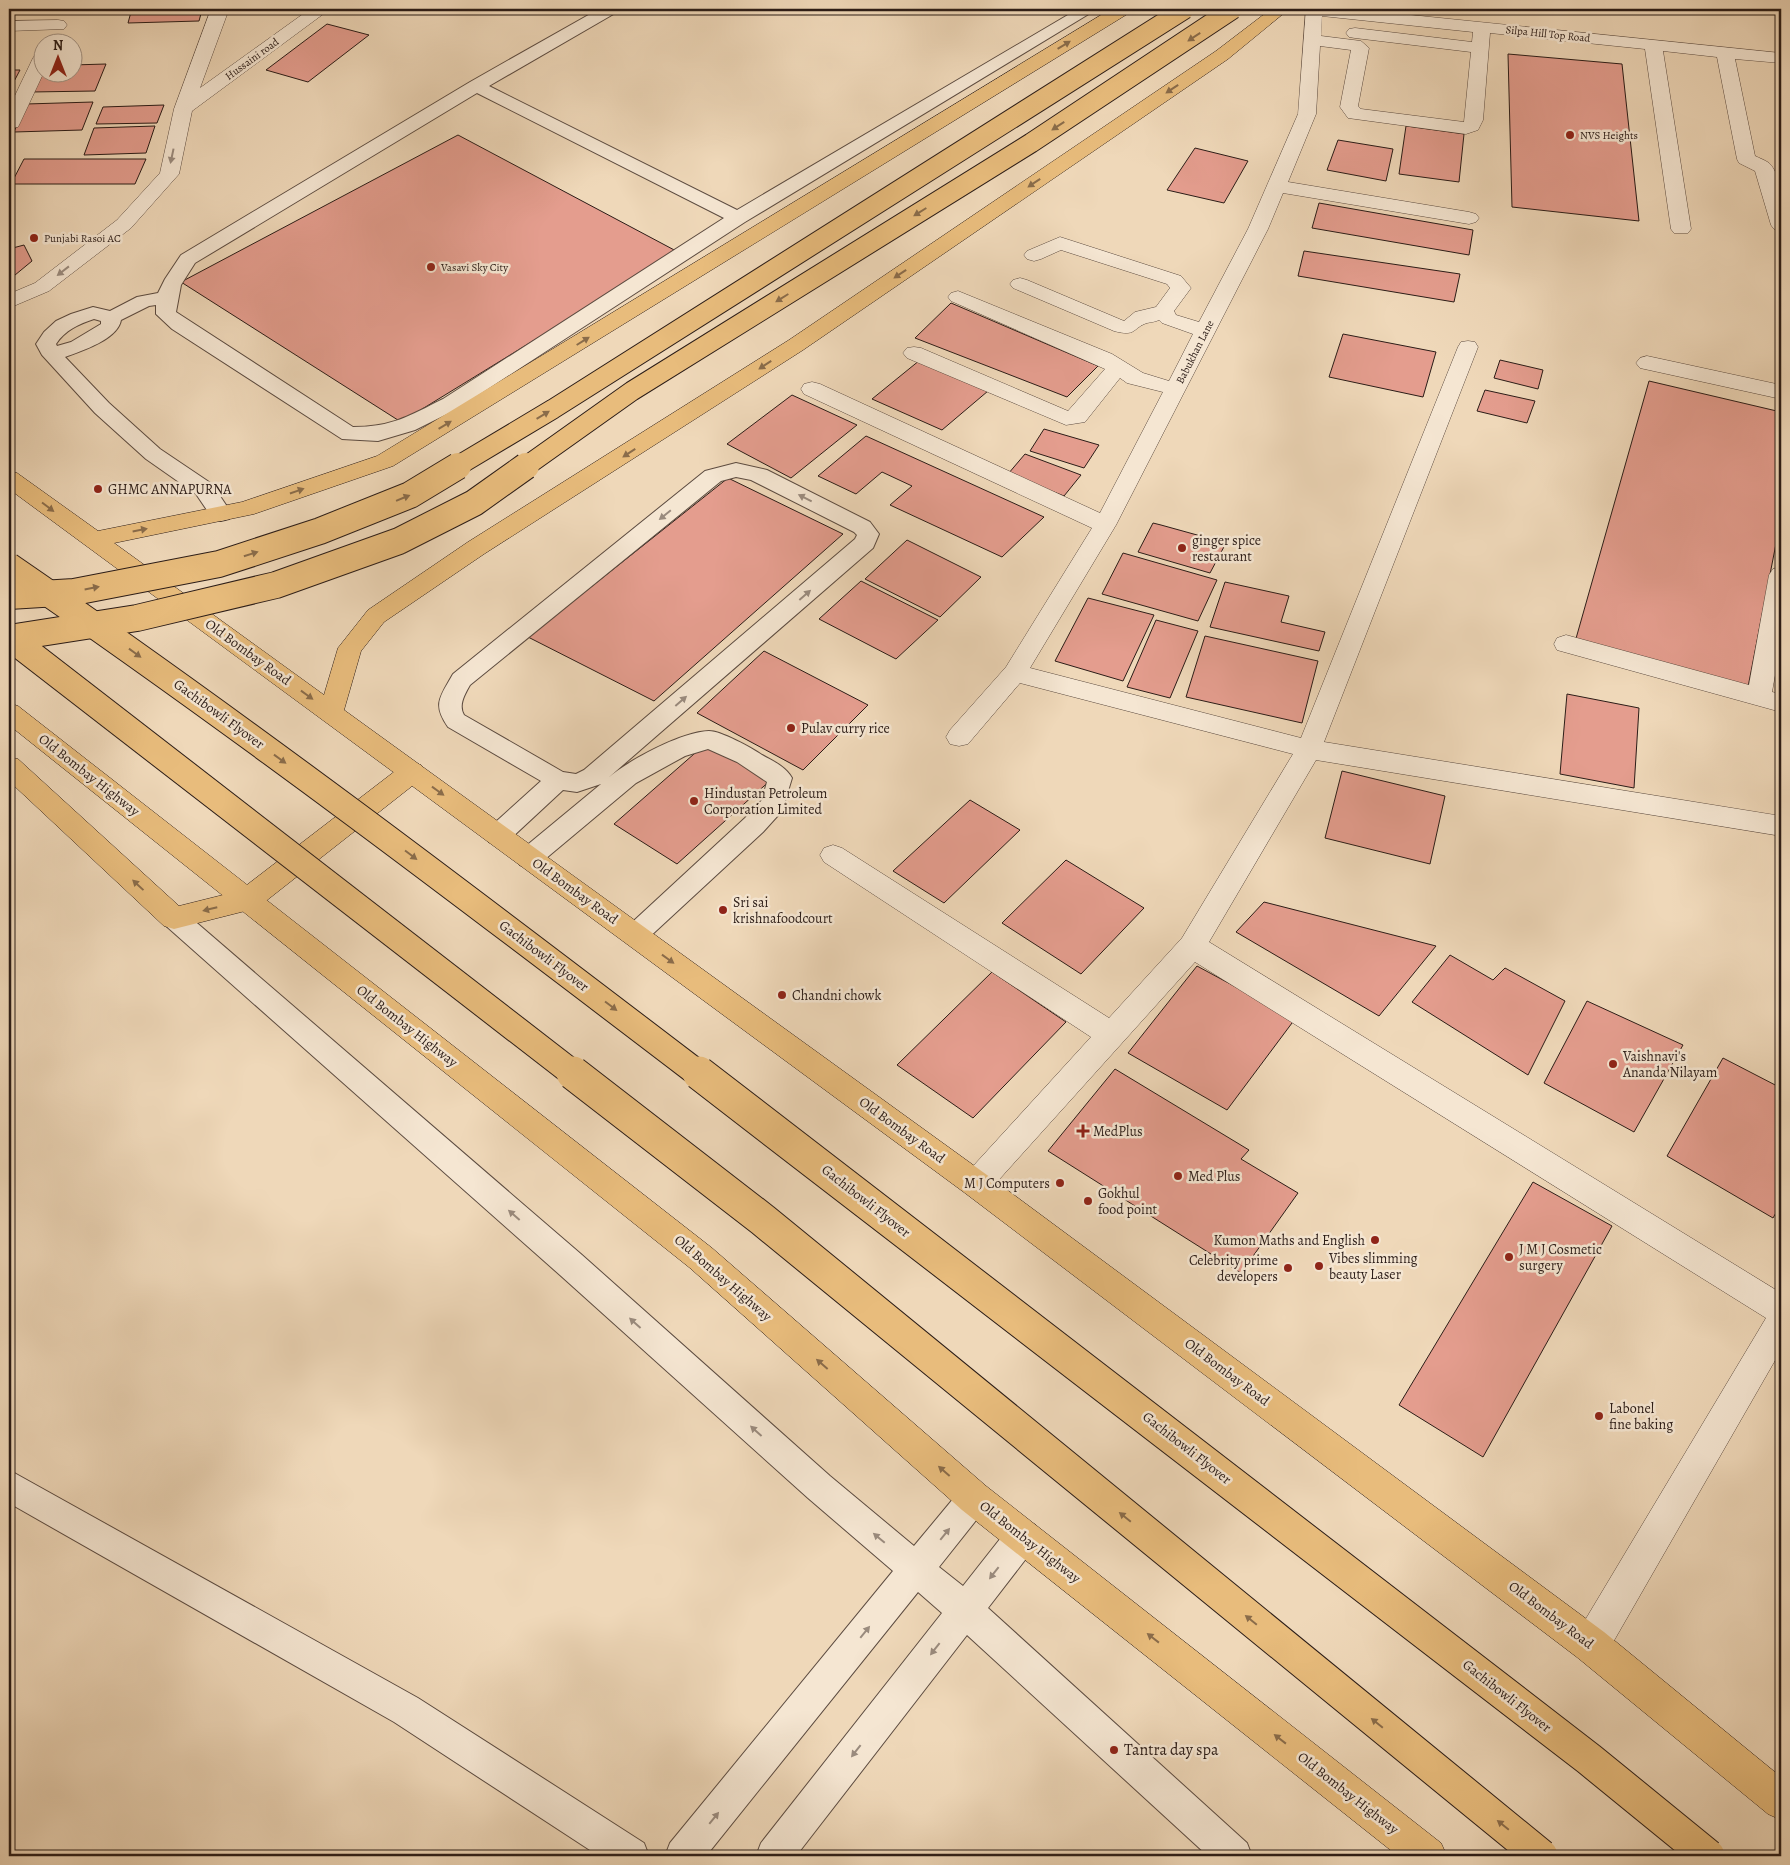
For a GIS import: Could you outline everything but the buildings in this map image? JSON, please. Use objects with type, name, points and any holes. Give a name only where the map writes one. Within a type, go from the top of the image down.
[{"type":"main road","points":[[92,540],[246,508],[385,461],[1123,9]]},
{"type":"main road","points":[[9,596],[74,592],[220,564],[320,531],[410,495],[553,410],[1185,9]]},
{"type":"main road","points":[[9,637],[137,618],[276,585],[399,541],[474,503],[632,391],[1031,143],[1233,9]]},
{"type":"main road","points":[[331,712],[350,648],[376,616],[476,548],[622,458],[796,345],[1222,55],[1281,9]]},
{"type":"main road","name":"Old Bombay Road","points":[[9,478],[976,1184],[1591,1645],[1781,1800]]},
{"type":"main road","name":"Gachibowli Flyover","points":[[9,566],[104,630],[408,853],[810,1158],[1581,1753],[1708,1856]]},
{"type":"main road","points":[[9,637],[763,1220],[1541,1856]]},
{"type":"main road","name":"Old Bombay Highway","points":[[9,712],[701,1258],[974,1498],[1428,1856]]},
{"type":"main road","points":[[9,766],[174,918],[246,900],[412,772]]},
{"type":"street","points":[[55,32],[66,9]]},
{"type":"street","points":[[9,302],[42,287],[124,224],[168,174],[182,109],[220,9]]},
{"type":"street","name":"Hussaini road","points":[[182,109],[321,9]]},
{"type":"street","name":"Silpa Hill Top Road","points":[[1314,9],[1781,58]]},
{"type":"street","name":"Babukhan Lane","points":[[959,738],[1015,673],[1105,525],[1258,229],[1306,114],[1314,9]]},
{"type":"street","points":[[9,26],[58,25]]},
{"type":"street","points":[[1312,40],[1355,45],[1360,48],[1349,107],[1354,114],[1460,128],[1470,126],[1474,120],[1482,27]]},
{"type":"street","points":[[1355,33],[1480,48]]},
{"type":"street","points":[[1653,44],[1681,229]]},
{"type":"street","points":[[1725,52],[1746,159],[1762,167],[1765,172],[1781,225]]},
{"type":"street","points":[[11,123],[32,79]]},
{"type":"street","points":[[1277,186],[1469,218]]},
{"type":"street","points":[[1020,284],[1121,327],[1129,327],[1142,316],[1149,317],[1163,311],[1181,288],[1174,280],[1060,243],[1034,255]]},
{"type":"street","points":[[958,297],[1105,359],[1135,378],[1175,389]]},
{"type":"street","points":[[1163,311],[1169,319],[1205,331]]},
{"type":"street","points":[[976,1184],[1192,946],[1309,749],[1468,346]]},
{"type":"street","points":[[914,353],[1066,418],[1077,417],[1106,379],[1119,368]]},
{"type":"street","points":[[1647,364],[1781,392]]},
{"type":"street","points":[[812,389],[1105,525]]},
{"type":"street","points":[[1566,644],[1770,700],[1781,576]]},
{"type":"street","points":[[1015,673],[1309,749],[1781,826]]},
{"type":"street","points":[[833,855],[1111,1035]]},
{"type":"street","points":[[1192,946],[1781,1310]]},
{"type":"street","points":[[1591,1645],[1781,1321]]},
{"type":"lane","points":[[611,9],[476,86],[188,259],[172,281],[166,298],[166,314],[179,325],[349,434],[378,434],[408,425],[450,404],[738,218],[1089,9]]},
{"type":"lane","points":[[476,86],[738,218]]},
{"type":"lane","points":[[166,298],[144,301],[112,317],[110,327],[94,338],[52,355],[102,408],[153,454],[204,489],[221,514]]},
{"type":"lane","points":[[726,469],[742,469],[759,475],[862,527],[868,534],[865,543],[593,777],[577,783],[558,780],[456,721],[450,712],[451,699],[461,680],[706,482],[726,469]]},
{"type":"lane","points":[[529,858],[627,776],[677,749],[710,740],[746,756],[780,778],[773,804],[754,825],[635,935]]},
{"type":"lane","points":[[498,834],[558,780]]},
{"type":"lane","points":[[174,918],[571,1265],[819,1487],[965,1610],[1234,1856]]},
{"type":"lane","points":[[9,1486],[406,1710],[631,1856]]},
{"type":"lane","points":[[683,1856],[974,1498]]},
{"type":"lane","points":[[774,1856],[1023,1536]]},
{"type":"place","name":"NVS Heights","points":[[1570,135]]},
{"type":"place","name":"Punjabi Rasoi AC","points":[[34,238]]},
{"type":"place","name":"Vasavi Sky City","points":[[431,267]]},
{"type":"place","name":"GHMC ANNAPURNA","points":[[98,489]]},
{"type":"place","name":"ginger spice restaurant","points":[[1182,548]]},
{"type":"place","name":"Pulav curry rice","points":[[791,728]]},
{"type":"place","name":"Hindustan Petroleum Corporation Limited","points":[[694,801]]},
{"type":"place","name":"Sri sai krishnafoodcourt","points":[[723,910]]},
{"type":"place","name":"Chandni chowk","points":[[782,995]]},
{"type":"place","name":"Vaishnavi's Ananda Nilayam","points":[[1613,1064]]},
{"type":"place","name":"MedPlus","points":[[1083,1131]]},
{"type":"place","name":"Med Plus","points":[[1178,1176]]},
{"type":"place","name":"M J Computers","points":[[1060,1183]]},
{"type":"place","name":"Gokhul food point","points":[[1088,1201]]},
{"type":"place","name":"Kumon Maths and English","points":[[1375,1240]]},
{"type":"place","name":"J M J Cosmetic surgery","points":[[1509,1257]]},
{"type":"place","name":"Vibes slimming beauty Laser","points":[[1319,1266]]},
{"type":"place","name":"Celebrity prime developers","points":[[1288,1268]]},
{"type":"place","name":"Labonel fine baking","points":[[1599,1416]]},
{"type":"place","name":"Tantra day spa","points":[[1114,1750]]}]
